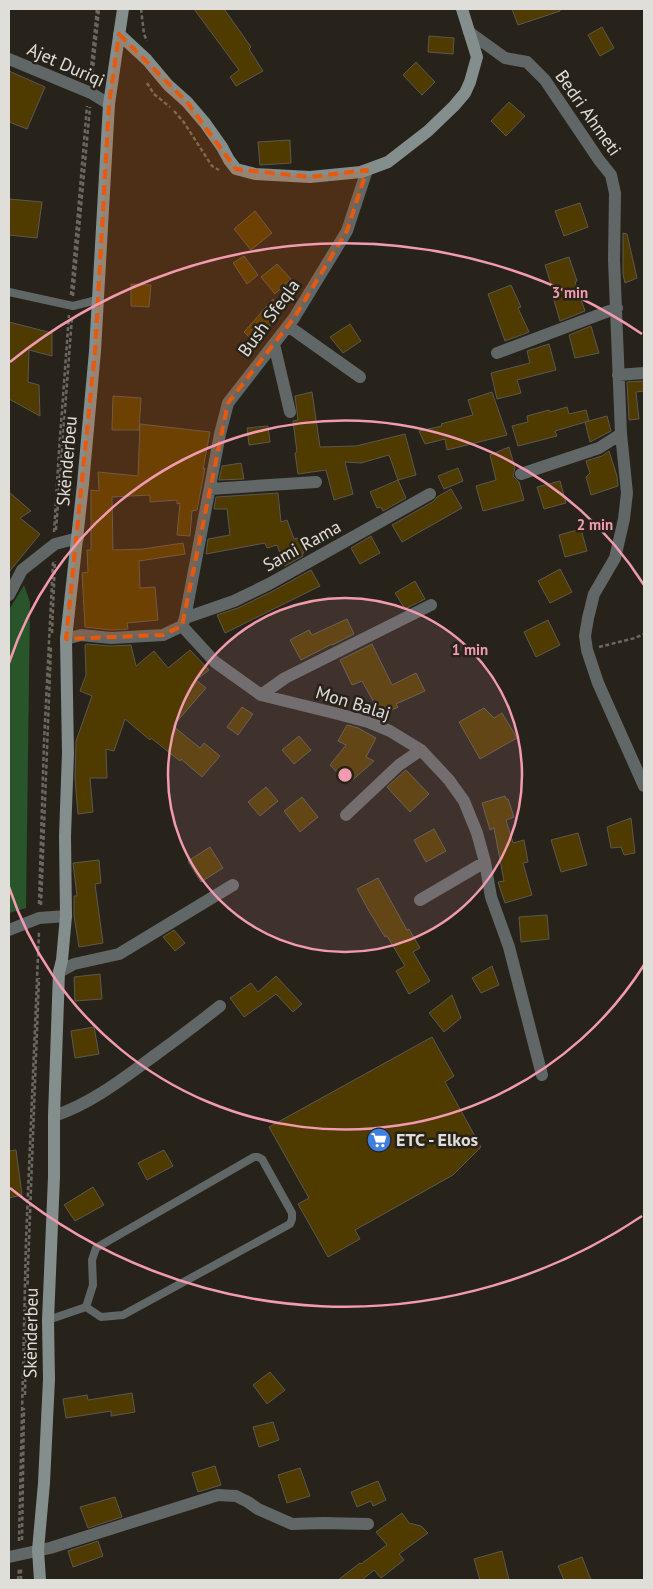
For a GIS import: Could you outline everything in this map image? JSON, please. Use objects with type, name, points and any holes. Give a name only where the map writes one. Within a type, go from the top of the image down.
[{"type":"main road","name":"Skënderbeu","points":[[40,1580],[38,1550],[44,1483],[48,1379],[48,1320],[59,972],[66,916],[65,836],[68,753],[66,639],[78,538],[95,351],[109,104],[123,9]]},
{"type":"main road","points":[[119,34],[187,102],[205,123],[236,169],[255,174],[310,177],[361,172],[388,162],[417,141],[454,106],[464,93],[475,70],[477,57],[462,9]]},
{"type":"street","name":"Bedri Ahmeti","points":[[469,32],[505,58],[527,62],[545,80],[611,175],[615,193],[614,260],[621,434],[628,493],[615,558],[594,594],[585,636],[598,682],[644,786]]},
{"type":"street","name":"Ajet Duriqi","points":[[9,59],[90,93],[109,104]]},
{"type":"street","name":"Bush Sfeqla","points":[[184,622],[228,402],[294,318],[347,232],[367,170]]},
{"type":"street","points":[[497,353],[617,308]]},
{"type":"street","points":[[288,326],[360,377]]},
{"type":"street","points":[[274,344],[290,412]]},
{"type":"street","points":[[618,375],[644,373]]},
{"type":"street","points":[[520,474],[598,448],[621,434]]},
{"type":"street","points":[[210,488],[316,482]]},
{"type":"street","name":"Sami Rama","points":[[184,622],[260,588],[430,494]]},
{"type":"street","points":[[9,595],[22,570],[54,545],[78,538]]},
{"type":"street","name":"Mon Balaj","points":[[261,695],[285,678],[430,605]]},
{"type":"street","points":[[66,639],[82,635],[111,638],[164,635],[184,622]]},
{"type":"street","name":"Mon Balaj","points":[[184,622],[216,662],[261,695],[368,722],[390,731],[421,750],[449,780],[464,801],[477,833],[492,897],[509,947],[542,1075]]},
{"type":"street","points":[[346,815],[399,765],[421,750]]},
{"type":"street","points":[[420,900],[485,862]]},
{"type":"street","points":[[59,972],[74,964],[119,954],[233,885]]},
{"type":"street","points":[[9,930],[40,918],[66,916]]},
{"type":"street","points":[[54,1116],[70,1110],[121,1080],[188,1032],[220,1006]]},
{"type":"street","points":[[16,1555],[218,1495],[236,1496],[258,1509],[292,1524],[368,1524]]},
{"type":"lane","points":[[9,292],[71,306],[97,300]]},
{"type":"lane","points":[[254,1157],[262,1159],[292,1213],[290,1224],[123,1314],[101,1317],[86,1307],[93,1285],[92,1260],[96,1248],[254,1157]]},
{"type":"lane","points":[[48,1320],[86,1307]]},
{"type":"path","points":[[20,1580],[16,1555],[54,545],[71,306],[98,9]]},
{"type":"path","points":[[141,9],[144,34],[148,43]]},
{"type":"path","points":[[145,80],[154,94],[183,121],[212,166],[225,174]]},
{"type":"path","points":[[588,650],[644,634]]},
{"type":"highlighted area","points":[[119,34],[187,102],[236,169],[310,177],[367,170],[347,231],[294,318],[228,403],[182,626],[163,635],[66,639],[95,351],[109,104]]},
{"type":"green space","points":[[24,585],[30,602],[26,908],[9,913],[9,610]]},
{"type":"building","points":[[194,9],[224,9],[251,47],[249,49],[263,71],[236,86],[230,77],[239,70]]},
{"type":"building","points":[[512,9],[560,9],[560,11],[518,25]]},
{"type":"building","points":[[602,27],[614,48],[600,56],[588,35]]},
{"type":"building","points":[[429,36],[454,38],[453,54],[428,52]]},
{"type":"building","points":[[416,62],[435,82],[422,95],[403,75]]},
{"type":"building","points":[[9,71],[45,87],[27,129],[9,122]]},
{"type":"building","points":[[509,102],[525,116],[506,136],[491,121]]},
{"type":"building","points":[[290,140],[291,163],[260,165],[258,142]]},
{"type":"building","points":[[9,199],[42,202],[37,238],[9,235]]},
{"type":"building","points":[[580,203],[588,227],[564,236],[555,211]]},
{"type":"building","points":[[255,211],[272,233],[251,250],[234,229]]},
{"type":"building","points":[[623,233],[627,234],[637,278],[625,283],[623,274]]},
{"type":"building","points":[[244,256],[258,275],[247,284],[233,263]]},
{"type":"building","points":[[569,257],[585,311],[560,321],[545,265]]},
{"type":"building","points":[[277,264],[291,279],[275,294],[261,277]]},
{"type":"building","points":[[131,284],[151,285],[149,307],[131,306]]},
{"type":"building","points":[[511,285],[521,307],[518,308],[529,332],[505,341],[488,294]]},
{"type":"building","points":[[273,299],[283,311],[254,342],[244,332]]},
{"type":"building","points":[[9,322],[52,333],[52,356],[29,350],[28,382],[39,385],[40,416],[9,399]]},
{"type":"building","points":[[350,324],[361,341],[343,353],[330,337]]},
{"type":"building","points":[[591,326],[599,353],[575,358],[569,335]]},
{"type":"building","points":[[549,344],[556,370],[517,380],[521,393],[497,399],[491,373],[530,363],[527,351]]},
{"type":"building","points":[[644,381],[644,391],[636,392],[639,419],[629,420],[627,382]]},
{"type":"building","points":[[312,392],[320,447],[356,446],[405,434],[416,475],[398,480],[389,455],[361,463],[345,462],[353,494],[334,500],[326,470],[298,474],[293,421],[298,420],[295,396]]},
{"type":"building","points":[[492,392],[507,435],[447,450],[445,439],[425,444],[419,431],[442,426],[441,424],[473,415],[468,400]]},
{"type":"building","points":[[113,396],[141,398],[139,430],[112,430]]},
{"type":"building","points":[[567,407],[569,414],[586,410],[589,421],[555,431],[557,436],[518,446],[512,426],[528,422],[527,416]]},
{"type":"building","points":[[607,416],[611,431],[590,442],[585,422]]},
{"type":"building","points":[[140,424],[210,432],[197,510],[192,511],[190,536],[177,535],[180,503],[177,504],[177,500],[150,502],[150,495],[112,497],[113,550],[143,549],[183,543],[185,554],[139,561],[140,588],[155,587],[158,620],[127,623],[128,629],[111,630],[85,627],[82,573],[88,572],[87,550],[91,550],[91,490],[99,491],[98,472],[138,476]]},
{"type":"building","points":[[268,426],[270,442],[249,445],[247,428]]},
{"type":"building","points":[[509,447],[515,468],[513,476],[519,482],[524,500],[483,511],[476,486],[496,480],[490,455]]},
{"type":"building","points":[[609,451],[617,476],[618,486],[591,495],[586,477],[590,473],[586,461],[602,456]]},
{"type":"building","points":[[241,463],[244,479],[219,480],[222,466]]},
{"type":"building","points":[[458,468],[463,481],[444,489],[438,476]]},
{"type":"building","points":[[398,480],[406,498],[383,511],[381,507],[377,508],[370,492]]},
{"type":"building","points":[[560,481],[566,503],[544,509],[537,487]]},
{"type":"building","points":[[451,489],[462,508],[402,542],[392,525]]},
{"type":"building","points":[[9,492],[31,511],[20,518],[40,534],[9,572]]},
{"type":"building","points":[[278,493],[281,522],[287,520],[294,539],[298,538],[304,553],[302,553],[303,556],[285,566],[277,545],[267,548],[265,543],[206,554],[208,539],[230,535],[227,509],[214,509],[216,497]]},
{"type":"building","points":[[581,529],[587,551],[565,557],[559,535]]},
{"type":"building","points":[[371,536],[380,553],[360,564],[351,548]]},
{"type":"building","points":[[560,569],[572,592],[550,603],[538,581]]},
{"type":"building","points":[[311,570],[320,586],[225,633],[217,615],[238,608]]},
{"type":"building","points":[[415,581],[425,599],[405,609],[395,593]]},
{"type":"building","points":[[347,619],[354,634],[301,660],[290,640],[309,630],[312,635]]},
{"type":"building","points":[[548,620],[560,645],[536,657],[524,632]]},
{"type":"building","points":[[372,644],[392,685],[416,673],[425,691],[396,704],[398,707],[381,715],[362,681],[352,685],[340,660]]},
{"type":"building","points":[[85,645],[131,645],[136,666],[154,651],[168,668],[190,650],[209,670],[196,680],[206,688],[173,726],[200,748],[204,743],[220,756],[202,777],[181,759],[180,761],[151,738],[150,740],[125,719],[114,751],[106,749],[107,778],[90,778],[93,812],[78,814],[75,779],[76,741],[92,696],[80,691],[86,675]]},
{"type":"building","points":[[242,707],[253,714],[238,735],[227,727]]},
{"type":"building","points":[[484,708],[494,718],[502,713],[517,738],[480,759],[459,722]]},
{"type":"building","points":[[347,725],[358,728],[376,738],[366,757],[374,761],[348,784],[330,765],[346,745],[338,741]]},
{"type":"building","points":[[299,736],[311,750],[294,764],[282,750]]},
{"type":"building","points":[[406,770],[429,794],[410,812],[387,787]]},
{"type":"building","points":[[266,787],[278,801],[260,816],[248,802]]},
{"type":"building","points":[[505,796],[508,799],[514,817],[506,820],[513,843],[524,840],[528,862],[523,863],[532,895],[505,903],[498,882],[504,881],[494,828],[490,830],[482,803]]},
{"type":"building","points":[[302,797],[318,817],[300,832],[284,811]]},
{"type":"building","points":[[631,818],[635,853],[624,855],[621,847],[611,848],[607,827]]},
{"type":"building","points":[[434,829],[446,851],[426,862],[414,840]]},
{"type":"building","points":[[578,833],[587,865],[561,872],[551,840]]},
{"type":"building","points":[[210,847],[223,868],[201,882],[188,861]]},
{"type":"building","points":[[99,860],[101,883],[95,884],[103,943],[79,947],[74,916],[74,896],[77,896],[73,863]]},
{"type":"building","points":[[378,878],[407,930],[409,929],[420,948],[413,952],[430,981],[409,994],[396,971],[405,966],[387,936],[385,937],[357,889]]},
{"type":"building","points":[[547,915],[549,939],[521,942],[519,917]]},
{"type":"building","points":[[174,930],[185,943],[175,951],[163,937]]},
{"type":"building","points":[[492,966],[499,985],[481,993],[472,978]]},
{"type":"building","points":[[100,974],[102,999],[75,1001],[74,977]]},
{"type":"building","points":[[276,976],[302,1004],[293,1012],[276,994],[244,1017],[230,998],[251,983],[258,992]]},
{"type":"building","points":[[452,995],[461,1018],[444,1032],[429,1013]]},
{"type":"building","points":[[94,1027],[99,1054],[75,1058],[71,1031]]},
{"type":"building","points":[[432,1037],[454,1076],[445,1082],[481,1147],[453,1175],[355,1230],[360,1239],[328,1257],[298,1204],[309,1198],[269,1127]]},
{"type":"building","points":[[16,1150],[22,1195],[9,1198],[9,1151]]},
{"type":"building","points":[[164,1150],[173,1166],[147,1180],[138,1163]]},
{"type":"building","points":[[93,1187],[104,1205],[75,1221],[64,1205]]},
{"type":"building","points":[[270,1372],[285,1390],[267,1404],[253,1385]]},
{"type":"building","points":[[132,1393],[135,1412],[111,1416],[111,1411],[66,1418],[63,1399],[87,1395],[88,1400]]},
{"type":"building","points":[[273,1422],[279,1440],[259,1447],[253,1427]]},
{"type":"building","points":[[215,1466],[221,1485],[198,1492],[192,1473]]},
{"type":"building","points":[[300,1468],[310,1496],[287,1503],[278,1475]]},
{"type":"building","points":[[378,1481],[386,1500],[373,1506],[371,1501],[357,1507],[351,1492]]},
{"type":"building","points":[[115,1497],[122,1517],[88,1528],[80,1507]]},
{"type":"building","points":[[402,1513],[409,1523],[421,1526],[428,1533],[399,1554],[404,1560],[381,1578],[374,1570],[362,1580],[338,1580],[387,1545],[376,1532]]},
{"type":"building","points":[[98,1541],[103,1556],[73,1567],[68,1551]]},
{"type":"building","points":[[502,1551],[509,1580],[480,1580],[474,1559]]},
{"type":"building","points":[[582,1557],[591,1580],[564,1580],[558,1566]]},
{"type":"place","name":"ETC - Elkos","points":[[379,1140]]}]
